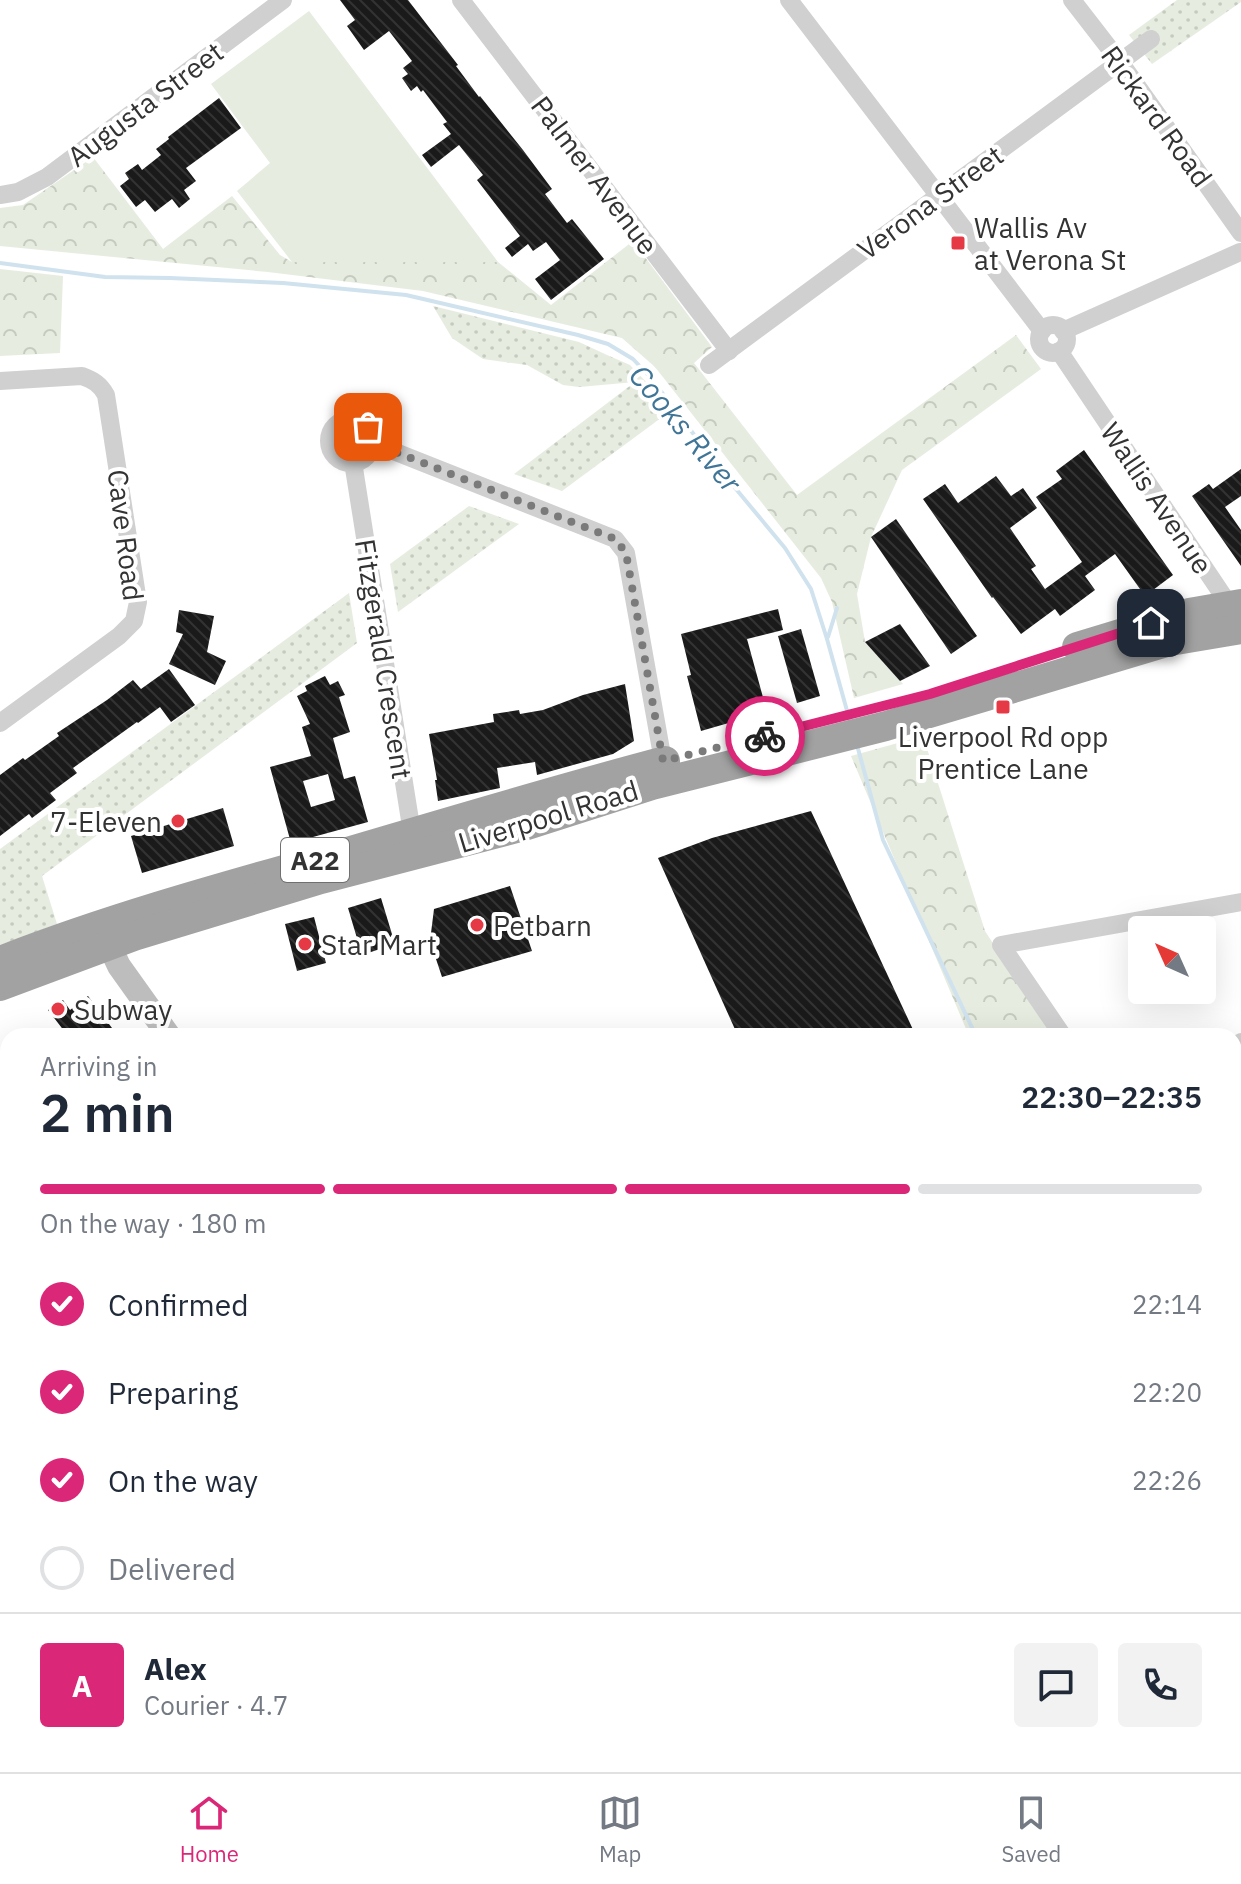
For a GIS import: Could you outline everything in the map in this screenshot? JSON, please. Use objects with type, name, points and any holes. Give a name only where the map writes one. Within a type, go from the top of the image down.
[{"type":"highway","name":"Liverpool Road","points":[[884,716],[943,690],[1151,623],[1189,613],[1238,616]]},
{"type":"highway","name":"Liverpool Road","points":[[414,844],[524,826],[817,733],[1198,635],[1238,616]]},
{"type":"highway","name":"Liverpool Road","points":[[0,961],[104,935],[414,844],[663,761],[817,733]]},
{"type":"highway","name":"Liverpool Road","points":[[0,986],[104,935]]},
{"type":"main road","points":[[104,935],[119,966],[163,1028]]},
{"type":"street","name":"Augusta Street","points":[[0,195],[18,192],[47,177],[283,0]]},
{"type":"street","name":"Palmer Avenue","points":[[461,0],[729,351]]},
{"type":"street","points":[[789,0],[1042,331]]},
{"type":"street","name":"Rickard Road","points":[[1072,0],[1120,62],[1241,233]]},
{"type":"street","name":"Verona Street","points":[[709,365],[1151,39]]},
{"type":"street","points":[[1063,331],[1241,252],[1241,240]]},
{"type":"street","points":[[1052,326],[1063,331],[1066,343],[1059,351],[1048,352],[1041,346],[1039,337],[1042,331],[1052,326]]},
{"type":"street","name":"Wallis Avenue","points":[[1059,351],[1238,616]]},
{"type":"street","name":"Cave Road","points":[[0,381],[82,376],[101,386],[106,395],[138,602],[134,621],[119,636],[0,723]]},
{"type":"street","points":[[346,419],[362,421],[372,435],[373,443],[367,456],[353,462],[338,459],[329,444],[332,428],[346,419]]},
{"type":"street","points":[[373,443],[615,539],[626,553],[663,761]]},
{"type":"street","name":"Fitzgerald Crescent","points":[[353,462],[414,844]]},
{"type":"street","points":[[1058,1028],[1001,945],[1241,902]]},
{"type":"green space","points":[[1177,0],[1241,2],[1152,64],[1129,35]]},
{"type":"green space","points":[[309,11],[498,262],[292,262],[237,191],[270,163],[211,84]]},
{"type":"green space","points":[[93,157],[163,249],[232,196],[280,255],[292,262],[498,262],[551,305],[633,241],[712,347],[694,363],[797,495],[1016,335],[1041,369],[902,470],[871,537],[857,594],[865,642],[903,684],[854,698],[832,602],[821,578],[655,367],[622,338],[423,291],[268,272],[0,246],[0,208],[23,205]]},
{"type":"green space","points":[[0,269],[63,276],[60,353],[0,356]]},
{"type":"green space","points":[[433,306],[579,342],[630,365],[669,412],[562,491],[514,474],[635,382],[579,387],[563,385],[527,365],[483,359],[452,338]]},
{"type":"green space","points":[[469,506],[519,524],[398,612],[390,564]]},
{"type":"green space","points":[[349,593],[357,643],[42,876],[57,924],[0,945],[0,849]]},
{"type":"green space","points":[[923,736],[985,931],[1048,1028],[966,1028],[851,756]]},
{"type":"building","points":[[340,0],[408,0],[552,189],[545,194],[567,223],[572,219],[604,259],[551,300],[535,279],[560,260],[546,242],[533,251],[528,244],[512,257],[505,248],[520,236],[477,180],[483,175],[459,145],[431,167],[422,155],[451,134],[443,124],[447,122],[423,90],[421,92],[417,86],[411,91],[402,78],[408,74],[403,68],[412,61],[389,31],[364,50],[347,26],[355,20]]},
{"type":"building","points":[[219,98],[241,128],[186,168],[196,181],[184,190],[190,199],[179,208],[172,199],[155,212],[145,200],[136,207],[120,186],[129,179],[125,173],[138,164],[142,170],[161,155],[156,149],[168,137]]},
{"type":"building","points":[[1084,450],[1173,575],[1145,596],[1115,554],[1085,576],[1095,590],[1060,616],[1055,609],[1021,634],[923,499],[945,484],[958,503],[996,476],[1011,496],[1023,488],[1037,508],[1010,528],[1036,566],[1031,569],[1045,589],[1082,562],[1036,497],[1062,479],[1056,471]]},
{"type":"building","points":[[1241,469],[1241,496],[1225,507],[1241,530],[1241,566],[1192,496],[1209,484],[1213,489]]},
{"type":"building","points":[[896,519],[977,636],[951,654],[871,537]]},
{"type":"building","points":[[778,609],[783,630],[747,639],[767,712],[701,731],[687,676],[691,675],[681,634]]},
{"type":"building","points":[[179,610],[214,616],[207,652],[226,661],[215,685],[169,664],[183,634],[176,632]]},
{"type":"building","points":[[900,624],[930,666],[900,681],[865,642]]},
{"type":"building","points":[[801,629],[820,696],[797,703],[778,636]]},
{"type":"building","points":[[169,669],[195,705],[171,722],[160,707],[137,722],[73,768],[77,773],[50,793],[56,800],[32,818],[29,814],[0,836],[0,775],[59,736],[57,733],[133,680],[141,689]]},
{"type":"building","points":[[325,676],[330,685],[338,681],[345,695],[339,697],[350,732],[333,738],[344,779],[355,776],[368,822],[291,843],[270,767],[311,756],[302,727],[310,724],[297,696],[307,691],[305,686]],"holes":[[[328,774],[335,800],[311,807],[303,781]]]},
{"type":"building","points":[[625,684],[634,741],[613,754],[537,775],[535,762],[497,768],[500,788],[438,801],[429,734],[494,722],[493,714],[543,710]]},
{"type":"building","points":[[223,808],[234,846],[142,873],[131,836]]},
{"type":"building","points":[[811,811],[912,1028],[734,1028],[658,858],[712,838]]},
{"type":"building","name":"Petbarn","points":[[510,886],[532,951],[442,977],[430,941],[434,909]]},
{"type":"building","points":[[381,898],[395,944],[362,955],[348,908]]},
{"type":"building","name":"Star Mart","points":[[314,917],[326,963],[297,971],[285,924]]},
{"type":"building","points":[[88,996],[112,1028],[62,1028],[48,1010],[63,1000],[70,1010]]},
{"type":"waterway","name":"Cooks River","points":[[0,263],[105,277],[283,283],[406,295],[608,344],[633,359],[650,377],[785,548],[811,589],[851,725]]},
{"type":"waterway","points":[[828,637],[837,608]]},
{"type":"waterway","name":"Cooks River","points":[[857,745],[883,840],[972,1028]]},
{"type":"way so far","points":[[368,427],[373,443],[615,539],[626,553],[663,761],[765,736]]},
{"type":"place","name":"Wallis Av at Verona St","points":[[958,243]]},
{"type":"place","name":"Liverpool Rd opp Prentice Lane","points":[[1003,707]]},
{"type":"place","name":"7-Eleven","points":[[178,821]]},
{"type":"place","name":"Petbarn","points":[[477,925]]},
{"type":"place","name":"Star Mart","points":[[305,944]]},
{"type":"place","name":"Subway","points":[[58,1009]]},
{"type":"route","points":[[765,736],[930,694],[1151,623]]}]
